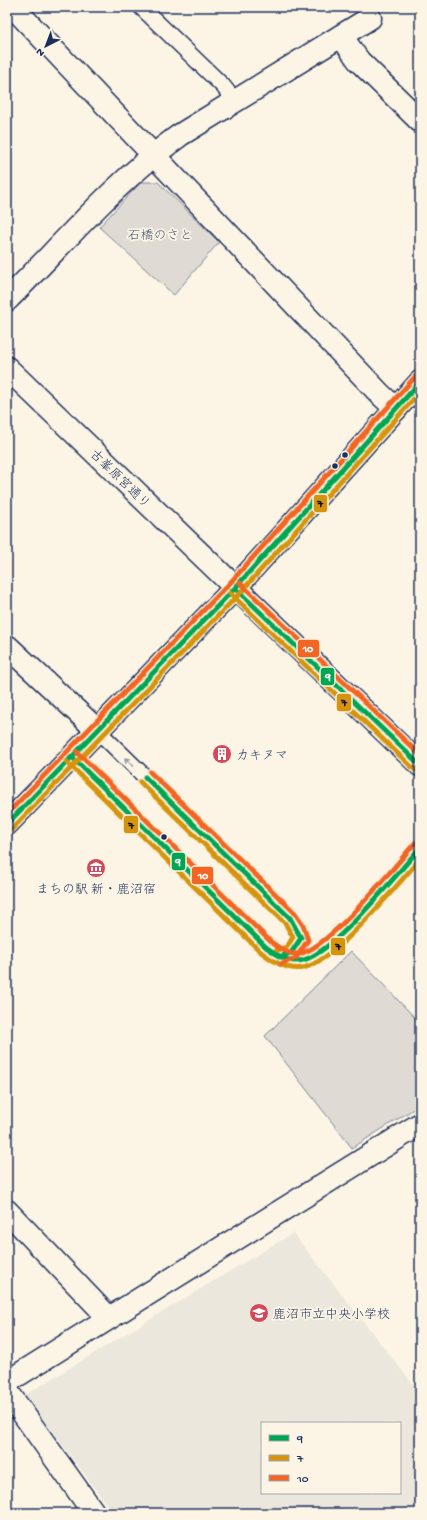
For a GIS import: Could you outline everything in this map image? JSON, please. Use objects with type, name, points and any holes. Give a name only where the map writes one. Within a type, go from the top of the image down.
[{"type":"main road","points":[[13,7],[380,394],[396,408]]},
{"type":"main road","points":[[7,300],[130,175],[154,154],[180,135],[370,18]]},
{"type":"main road","points":[[341,36],[359,61],[420,121]]},
{"type":"main road","name":"古峯原宮通り","points":[[7,368],[420,765]]},
{"type":"main road","points":[[7,824],[235,588],[420,382]]},
{"type":"main road","points":[[7,646],[98,731]]},
{"type":"main road","points":[[7,1382],[420,1124]]},
{"type":"main road","points":[[7,1211],[109,1318]]},
{"type":"main road","points":[[7,1391],[94,1513]]},
{"type":"lane","points":[[141,7],[223,86],[235,101]]},
{"type":"lane","points":[[98,731],[290,918],[297,928],[300,938],[291,953],[279,957]]},
{"type":"lane","points":[[72,757],[266,947],[279,957],[291,961],[303,961],[314,956],[343,931],[420,848]]},
{"type":"shaded area","name":"鹿沼市立中央小学校","points":[[293,1233],[420,1393],[420,1513],[113,1513],[25,1395]]},
{"type":"green space","name":"石橋のさと","points":[[141,182],[158,182],[219,242],[174,295],[99,227]]},
{"type":"green space","points":[[351,951],[420,1023],[420,1105],[352,1148],[265,1036]]},
{"type":"transit line","name":"10","points":[[7,814],[230,583],[415,377]]},
{"type":"transit line","name":"9","points":[[7,824],[235,588],[420,382]]},
{"type":"transit line","name":"7","points":[[12,829],[240,593],[420,392]]},
{"type":"transit line","name":"10","points":[[240,583],[420,755]]},
{"type":"transit line","name":"9","points":[[235,588],[420,765]]},
{"type":"transit line","name":"7","points":[[230,593],[415,770]]},
{"type":"transit line","name":"10","points":[[77,752],[271,942],[283,950],[294,954],[310,949],[326,939],[360,906],[415,843]]},
{"type":"transit line","name":"9","points":[[72,757],[266,947],[281,957],[290,960],[299,961],[312,956],[328,946],[363,913],[420,848]]},
{"type":"transit line","name":"7","points":[[67,762],[261,952],[275,962],[286,967],[297,969],[303,968],[317,962],[332,951],[365,921],[420,859]]},
{"type":"transit line","name":"10","points":[[150,772],[295,913],[303,925],[308,940],[296,958],[281,964]]},
{"type":"transit line","name":"9","points":[[145,777],[290,918],[301,938],[291,953],[279,957]]},
{"type":"transit line","name":"7","points":[[140,782],[285,923],[293,937],[287,947],[277,950]]},
{"type":"place","name":"カキヌマ","points":[[222,754]]},
{"type":"place","name":"まちの駅 新・鹿沼宿","points":[[96,868]]},
{"type":"place","name":"鹿沼市立中央小学校","points":[[259,1313]]}]
